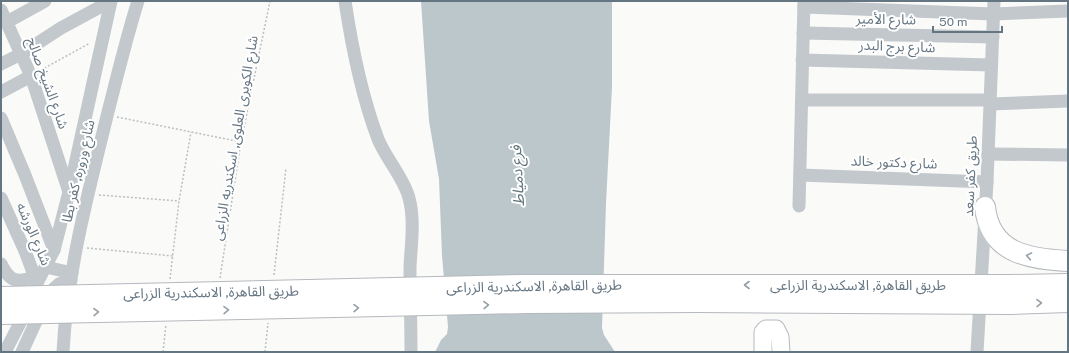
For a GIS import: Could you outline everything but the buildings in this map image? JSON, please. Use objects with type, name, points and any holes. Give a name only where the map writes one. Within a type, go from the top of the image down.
[{"type":"highway","points":[[985,208],[988,222],[994,235],[1011,250],[1026,256],[1068,261]]},
{"type":"highway","name":"طريق القاهرة, الاسكندرية الزراعى","points":[[1,314],[1010,295],[1068,284]]},
{"type":"highway","name":"طريق القاهرة, الاسكندرية الزراعى","points":[[1,297],[523,285],[1010,295],[1068,302]]},
{"type":"main road","points":[[763,352],[762,332],[766,329],[776,329],[780,337],[781,352]]},
{"type":"street","points":[[7,22],[45,1]]},
{"type":"street","points":[[6,352],[22,319],[36,280],[46,267],[54,250],[69,192],[111,1]]},
{"type":"street","points":[[1,64],[21,54],[61,28],[111,1]]},
{"type":"street","name":"شارع وروره, كفر بطا","points":[[63,352],[65,326],[76,247],[87,194],[124,48],[138,1]]},
{"type":"street","points":[[344,1],[360,84],[371,118],[379,140],[403,182],[409,196],[412,209],[410,270],[411,352]]},
{"type":"street","points":[[799,206],[804,4],[994,7],[1068,11]]},
{"type":"street","name":"طريق كفر سعد","points":[[976,352],[987,182],[994,7]]},
{"type":"street","name":"شارع الشيخ صالح","points":[[1,10],[31,76],[69,192]]},
{"type":"street","name":"شارع الأمير","points":[[803,33],[992,37]]},
{"type":"street","name":"شارع برج البدر","points":[[802,60],[992,65]]},
{"type":"street","points":[[1,92],[31,76]]},
{"type":"street","points":[[802,100],[990,102],[1068,101]]},
{"type":"street","points":[[1,118],[54,250]]},
{"type":"street","points":[[988,154],[1068,155]]},
{"type":"street","name":"شارع دكتور خالد","points":[[800,175],[987,182]]},
{"type":"street","name":"شارع الورشه","points":[[1,198],[25,251],[36,280]]},
{"type":"street","points":[[1,264],[8,276],[16,281],[36,280]]},
{"type":"street","points":[[46,267],[72,276]]},
{"type":"street","points":[[22,352],[49,293],[59,284],[72,276]]},
{"type":"path","name":"شارع الكوبرى العلوى, اسكندريه الزراعى","points":[[220,278],[241,142],[270,1]]},
{"type":"path","points":[[31,76],[102,37]]},
{"type":"path","points":[[108,115],[241,142]]},
{"type":"path","points":[[76,247],[173,256],[179,201],[191,132]]},
{"type":"path","points":[[274,275],[286,168]]},
{"type":"path","points":[[87,194],[179,201]]},
{"type":"path","points":[[265,352],[269,321]]},
{"type":"water","name":"فرع دمياط","points":[[421,1],[612,1],[612,87],[602,328],[604,335],[615,352],[435,352],[441,340],[447,334],[448,327],[442,255],[439,179],[429,121]]}]
